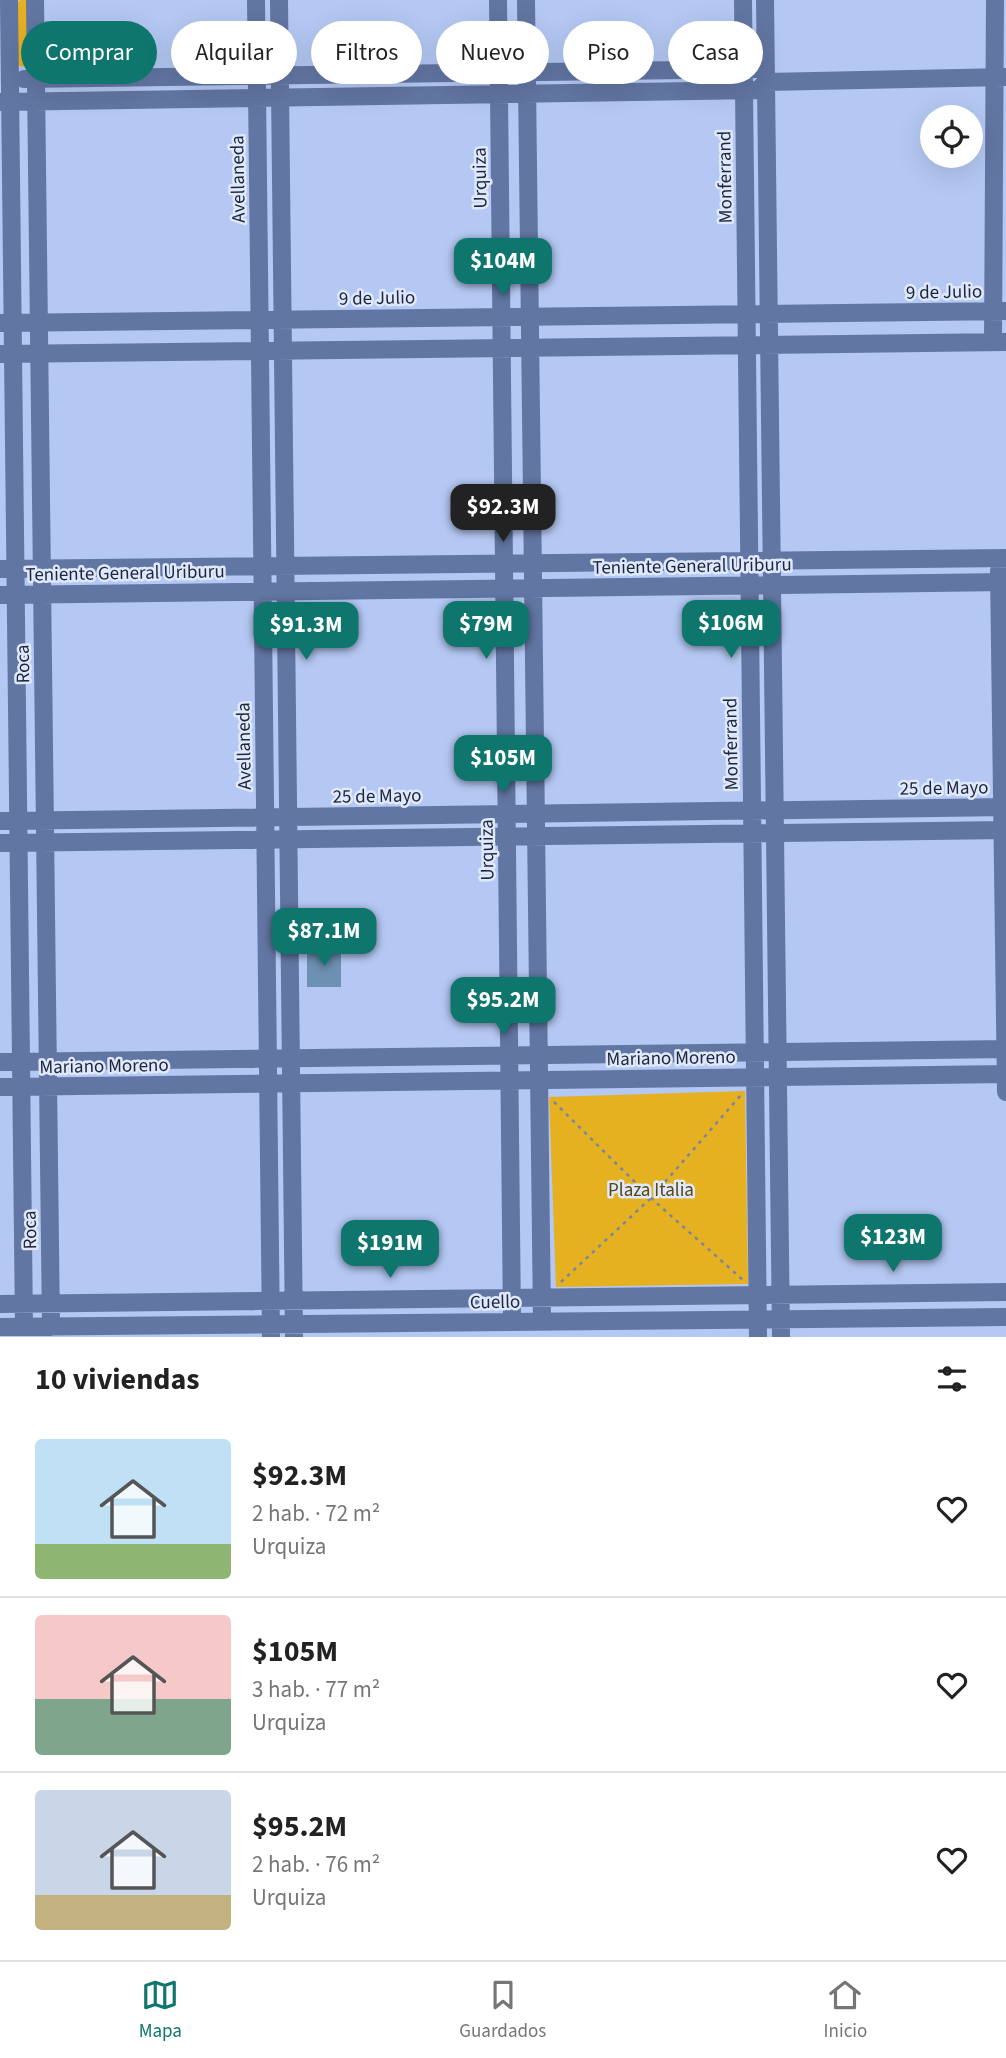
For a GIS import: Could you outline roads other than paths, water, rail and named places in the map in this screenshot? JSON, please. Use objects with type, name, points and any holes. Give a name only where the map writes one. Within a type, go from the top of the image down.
[{"type":"street","name":"Roca","points":[[9,0],[5,79],[9,820],[18,842],[23,1327]]},
{"type":"street","name":"Roca","points":[[35,0],[35,21]]},
{"type":"street","name":"Avellaneda","points":[[256,0],[256,21]]},
{"type":"street","points":[[279,0],[279,21]]},
{"type":"street","name":"Urquiza","points":[[498,0],[498,21]]},
{"type":"street","points":[[526,0],[526,21]]},
{"type":"street","name":"Monferrand","points":[[743,0],[743,21]]},
{"type":"street","points":[[765,0],[780,1328]]},
{"type":"street","points":[[6,354],[999,342],[1000,78],[995,0]]},
{"type":"street","points":[[549,72],[668,70]]},
{"type":"street","points":[[297,76],[436,74]]},
{"type":"street","points":[[763,77],[766,82]]},
{"type":"street","points":[[5,102],[758,90],[766,82],[1000,78]]},
{"type":"street","name":"Roca","points":[[36,84],[51,1326]]},
{"type":"street","name":"Avellaneda","points":[[257,84],[270,1331]]},
{"type":"street","points":[[280,84],[294,1331]]},
{"type":"street","name":"Urquiza","points":[[499,84],[512,1322]]},
{"type":"street","points":[[528,84],[539,1055],[549,1292],[542,1321]]},
{"type":"street","name":"Monferrand","points":[[744,84],[754,1053],[750,1084],[752,1290],[758,1328]]},
{"type":"street","name":"9 de Julio","points":[[6,323],[1000,311]]},
{"type":"street","points":[[1002,558],[1006,1092]]},
{"type":"street","name":"Teniente General Uriburu","points":[[8,569],[1002,558]]},
{"type":"street","name":"Teniente General Uriburu","points":[[8,595],[1003,582]]},
{"type":"street","name":"25 de Mayo","points":[[9,820],[1004,807]]},
{"type":"street","points":[[0,843],[1004,830]]},
{"type":"street","name":"Mariano Moreno","points":[[0,1062],[1006,1049]]},
{"type":"street","name":"Mariano Moreno","points":[[0,1087],[509,1080],[750,1084],[778,1077],[1006,1074]]},
{"type":"street","name":"Cuello","points":[[0,1304],[512,1298],[549,1292],[752,1290],[780,1295],[1006,1292]]},
{"type":"street","name":"Cuello","points":[[0,1327],[294,1331],[542,1321],[780,1328],[1006,1317]]},
{"type":"park label","name":"Plaza Italia","points":[[651,1189]]}]
